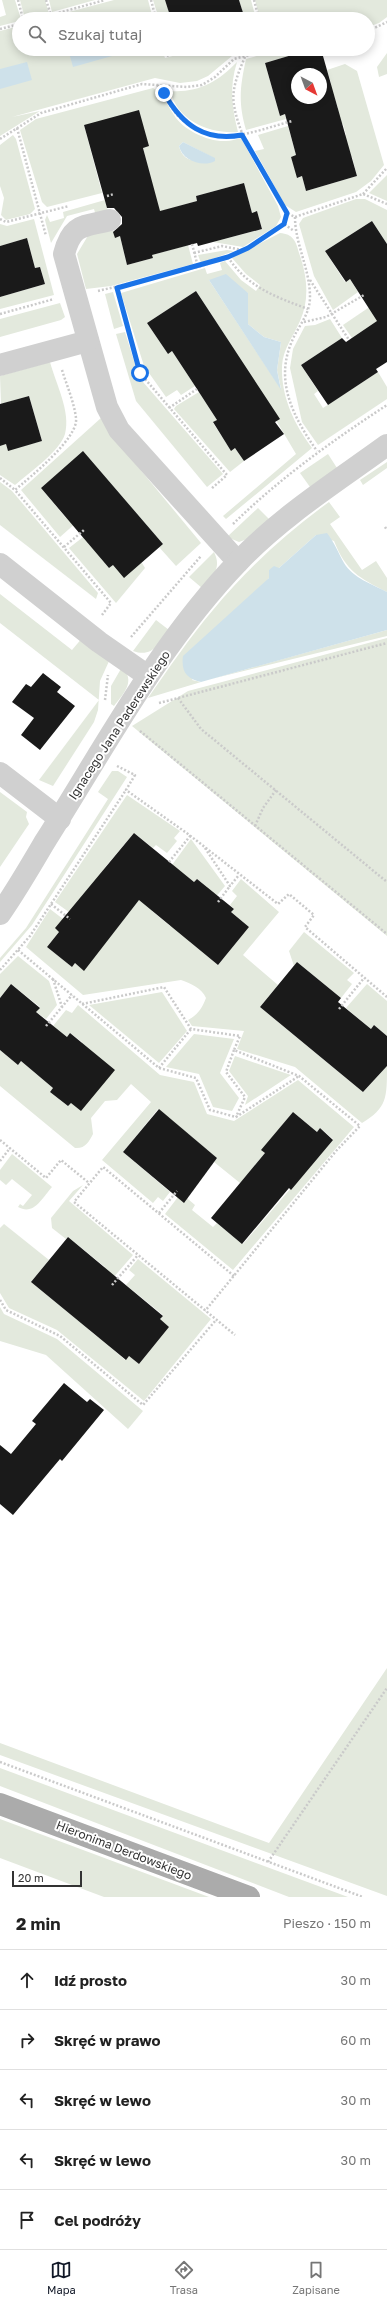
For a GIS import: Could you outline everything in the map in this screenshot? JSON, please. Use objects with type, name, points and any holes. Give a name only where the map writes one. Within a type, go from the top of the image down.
[{"type":"main road","name":"Hieronima Derdowskiego","points":[[0,1804],[249,1897]]},
{"type":"street","points":[[110,220],[76,228],[68,240],[64,254],[107,407],[119,430],[238,562]]},
{"type":"street","points":[[0,366],[88,341]]},
{"type":"street","name":"Ignacego Jana Paderewskiego","points":[[0,914],[60,819],[122,716],[148,676],[182,629],[238,562],[291,515],[387,445]]},
{"type":"street","points":[[0,564],[99,642],[148,676]]},
{"type":"street","points":[[0,773],[60,819]]},
{"type":"path","points":[[18,0],[21,12]]},
{"type":"path","points":[[46,0],[50,12]]},
{"type":"path","points":[[62,12],[105,0]]},
{"type":"path","points":[[151,0],[154,12]]},
{"type":"path","points":[[254,0],[257,12]]},
{"type":"path","points":[[375,28],[387,22]]},
{"type":"path","points":[[0,29],[12,26]]},
{"type":"path","points":[[0,139],[32,118],[58,108],[142,84],[156,84],[186,88],[202,85],[215,77],[234,59],[248,56]]},
{"type":"path","points":[[245,57],[237,74],[233,103],[242,135],[287,213],[295,217],[363,194],[387,168]]},
{"type":"path","points":[[156,84],[178,116],[200,131],[228,137],[242,135],[292,121]]},
{"type":"path","points":[[17,128],[47,240]]},
{"type":"path","points":[[363,194],[387,204]]},
{"type":"path","points":[[91,292],[117,288],[228,257],[242,251],[284,224],[287,213]]},
{"type":"path","points":[[0,219],[6,222],[40,214]]},
{"type":"path","points":[[295,217],[295,231],[309,278],[310,299],[304,322],[292,340],[286,356],[285,380],[290,402],[298,424],[317,451]]},
{"type":"path","points":[[284,224],[295,231]]},
{"type":"path","points":[[192,244],[198,266]]},
{"type":"path","points":[[194,253],[222,246],[242,251]]},
{"type":"path","points":[[228,257],[236,270],[258,288],[308,309]]},
{"type":"path","points":[[309,278],[350,340]]},
{"type":"path","points":[[117,288],[140,373],[227,475],[211,489]]},
{"type":"path","points":[[304,322],[332,314],[364,295]]},
{"type":"path","points":[[0,314],[56,298]]},
{"type":"path","points":[[15,490],[60,449],[73,430],[77,420],[62,369]]},
{"type":"path","points":[[169,408],[197,389]]},
{"type":"path","points":[[0,478],[15,490],[111,603],[100,617],[106,622]]},
{"type":"path","points":[[64,547],[84,530]]},
{"type":"path","points":[[124,635],[129,639]]},
{"type":"path","points":[[154,704],[387,643]]},
{"type":"path","points":[[178,698],[201,729],[387,882]]},
{"type":"path","points":[[122,716],[387,934]]},
{"type":"path","points":[[0,970],[18,950],[51,904],[135,775],[122,768],[109,767],[100,780],[88,773]]},
{"type":"path","points":[[126,790],[191,835],[239,875],[278,904],[289,894],[314,915],[305,927],[387,998]]},
{"type":"path","points":[[255,826],[262,808],[276,790]]},
{"type":"path","points":[[169,862],[191,835]]},
{"type":"path","points":[[202,845],[230,886]]},
{"type":"path","points":[[218,902],[239,875]]},
{"type":"path","points":[[51,904],[70,919]]},
{"type":"path","points":[[18,950],[159,1068],[196,1078],[210,1110],[236,1117],[299,1076]]},
{"type":"path","points":[[339,1009],[364,978]]},
{"type":"path","points":[[53,979],[62,1007]]},
{"type":"path","points":[[82,1004],[164,987],[191,1029],[240,1036],[226,1072],[245,1097],[236,1117]]},
{"type":"path","points":[[46,1026],[72,995]]},
{"type":"path","points":[[159,1068],[191,1029]]},
{"type":"path","points":[[205,1311],[336,1151],[360,1126],[299,1076],[234,1050]]},
{"type":"path","points":[[0,1140],[46,1178],[61,1160],[89,1183]]},
{"type":"path","points":[[0,1161],[10,1148]]},
{"type":"path","points":[[234,1276],[103,1167],[74,1202],[235,1335]]},
{"type":"path","points":[[159,1213],[177,1191]]},
{"type":"path","points":[[112,1285],[138,1255]]},
{"type":"path","points":[[0,1300],[6,1310],[60,1336],[144,1405],[216,1320]]},
{"type":"path","points":[[268,1862],[387,1688]]},
{"type":"path","points":[[0,1762],[363,1897]]},
{"type":"shaded area","points":[[2,0],[15,0],[19,12],[12,12],[12,23],[0,26],[0,17],[6,15]]},
{"type":"shaded area","points":[[20,0],[45,0],[49,12],[23,12]]},
{"type":"shaded area","points":[[49,0],[95,0],[52,12]]},
{"type":"shaded area","points":[[114,0],[148,0],[151,12],[69,12]]},
{"type":"shaded area","points":[[153,0],[165,0],[169,12],[157,12]]},
{"type":"shaded area","points":[[239,0],[251,0],[254,12],[243,12]]},
{"type":"shaded area","points":[[255,0],[387,0],[387,17],[375,24],[375,12],[258,12]]},
{"type":"shaded area","points":[[12,28],[12,56],[164,56],[165,58],[173,56],[232,56],[208,76],[197,81],[180,83],[155,78],[12,117],[40,111],[0,136],[0,31]]},
{"type":"shaded area","points":[[387,53],[387,74],[379,77],[377,67]]},
{"type":"shaded area","points":[[70,56],[112,56],[73,67]]},
{"type":"shaded area","points":[[257,56],[288,56],[265,63],[280,116],[285,114],[286,119],[246,130],[243,120],[241,94],[242,78],[246,59]]},
{"type":"shaded area","points":[[27,62],[32,80],[0,89],[0,69]]},
{"type":"shaded area","points":[[237,62],[234,71],[232,97],[238,132],[216,131],[196,124],[187,118],[174,101],[170,91],[190,90],[207,85],[230,69]]},
{"type":"shaded area","points":[[345,64],[357,71],[384,165],[371,181],[356,192],[296,212],[285,205],[255,151],[264,149],[258,135],[288,126],[296,155],[291,157],[298,178],[302,176],[306,191],[357,176],[352,157],[347,158],[341,137],[346,135],[343,124],[337,125],[333,110],[338,108],[334,96],[327,86],[327,85],[331,83],[327,70]]},
{"type":"shaded area","points":[[153,88],[163,97],[183,126],[197,134],[219,141],[228,141],[241,138],[278,206],[281,217],[276,226],[243,247],[213,242],[262,229],[257,211],[252,213],[244,183],[196,196],[197,201],[158,212],[143,147],[84,125],[102,193],[47,207],[42,202],[20,130],[36,119]],"holes":[[[183,142],[212,157],[202,160],[188,159],[181,152],[179,146]]]},
{"type":"shaded area","points":[[13,135],[16,139],[35,209],[30,214],[6,220],[1,215],[4,198],[0,186],[0,145]]},
{"type":"shaded area","points":[[183,142],[215,158],[215,161],[204,164],[188,159],[181,151],[179,146]]},
{"type":"shaded area","points":[[387,175],[387,201],[369,193]]},
{"type":"shaded area","points":[[356,199],[365,199],[387,210],[387,244],[372,221],[325,251],[345,282],[350,279],[358,292],[333,310],[314,276],[299,224],[303,218]]},
{"type":"shaded area","points":[[105,200],[115,237],[120,236],[127,265],[153,258],[152,255],[188,245],[193,264],[111,286],[86,289],[77,254],[89,234],[100,230],[94,209],[67,216],[51,243],[45,220],[47,215],[50,222],[64,218],[63,212]]},
{"type":"shaded area","points":[[34,219],[54,295],[0,309],[0,297],[45,284],[40,267],[35,268],[27,238],[0,246],[0,224],[7,226]]},
{"type":"shaded area","points":[[280,233],[291,237],[297,245],[304,270],[306,296],[300,321],[284,354],[282,377],[286,399],[294,420],[312,448],[226,519],[223,516],[296,454],[235,351],[196,291],[147,323],[168,354],[172,351],[195,386],[181,395],[177,390],[166,397],[144,366],[121,293],[205,268],[207,274],[222,270],[220,263],[225,261],[241,280],[256,291],[260,285],[246,274],[232,258]],"holes":[[[209,280],[248,293],[248,324],[264,337],[281,342],[277,370],[281,389]]]},
{"type":"shaded area","points":[[227,250],[234,251],[201,263],[198,255]]},
{"type":"shaded area","points":[[226,274],[248,293],[248,324],[264,337],[281,342],[277,370],[281,390],[209,280]]},
{"type":"shaded area","points":[[113,292],[123,326],[114,329],[105,294]]},
{"type":"shaded area","points":[[60,303],[65,317],[61,320],[0,337],[0,319]]},
{"type":"shaded area","points":[[371,306],[379,320],[352,338],[343,325]]},
{"type":"shaded area","points":[[330,319],[342,338],[301,365],[318,391],[314,394],[323,408],[378,372],[387,387],[387,399],[318,445],[302,422],[290,368],[293,349],[305,326],[315,325]]},
{"type":"shaded area","points":[[125,332],[138,374],[143,382],[223,474],[207,487],[136,401],[116,334]]},
{"type":"shaded area","points":[[50,362],[64,407],[66,417],[65,434],[62,441],[51,454],[15,485],[0,475],[0,446],[6,444],[8,450],[42,441],[29,396],[1,404],[0,376]]},
{"type":"shaded area","points":[[199,392],[217,420],[213,423],[231,450],[235,448],[244,461],[230,472],[174,409],[176,406]]},
{"type":"shaded area","points":[[101,418],[110,433],[201,543],[176,566],[159,547],[163,544],[83,452],[41,488],[66,518],[77,522],[60,537],[21,490]]},
{"type":"shaded area","points":[[328,454],[337,468],[310,487],[300,473]]},
{"type":"shaded area","points":[[387,462],[387,468],[363,485],[360,480]]},
{"type":"shaded area","points":[[0,482],[12,491],[98,593],[96,599],[0,525]]},
{"type":"shaded area","points":[[329,502],[340,517],[330,524],[362,570],[376,561],[387,578],[387,592],[361,578],[354,572],[343,560],[334,541],[316,535],[279,568],[269,570],[269,578],[192,680],[201,682],[148,698],[196,631],[239,580],[282,539]]},
{"type":"shaded area","points":[[258,508],[270,520],[250,538],[239,542],[227,537]]},
{"type":"shaded area","points":[[327,533],[344,563],[352,573],[387,592],[387,630],[201,682],[188,676],[183,666],[183,656],[269,578],[269,570],[274,566],[279,568],[316,535]]},
{"type":"shaded area","points":[[87,534],[88,543],[109,568],[113,565],[142,563],[145,568],[116,603],[69,548]]},
{"type":"shaded area","points":[[214,552],[217,567],[213,576],[202,588],[189,577]]},
{"type":"shaded area","points":[[0,594],[72,650],[83,637],[110,659],[100,681],[99,700],[0,623]]},
{"type":"shaded area","points":[[156,620],[169,630],[162,640],[158,645],[145,653],[133,651]]},
{"type":"shaded area","points":[[387,630],[387,636],[211,679]]},
{"type":"shaded area","points":[[387,638],[387,936],[132,726],[188,691]]},
{"type":"shaded area","points":[[122,667],[128,677],[127,687],[114,706],[111,704],[111,686]]},
{"type":"shaded area","points":[[99,700],[98,710],[94,722],[53,786],[39,780]]},
{"type":"shaded area","points":[[112,771],[118,771],[127,777],[32,925],[0,962],[0,958],[26,928],[108,799],[98,792]]},
{"type":"shaded area","points":[[0,792],[27,812],[26,817],[29,824],[0,867]]},
{"type":"shaded area","points":[[127,795],[180,831],[174,838],[177,841],[167,853],[156,845],[153,848],[134,833],[106,866],[73,915],[55,902]]},
{"type":"shaded area","points":[[191,839],[225,886],[214,899],[205,891],[207,887],[197,879],[194,882],[172,865]]},
{"type":"shaded area","points":[[241,879],[279,912],[243,955],[278,985],[260,1007],[363,1092],[387,1066],[387,1086],[384,1101],[381,1107],[370,1118],[362,1123],[295,1067],[237,1049],[244,1031],[192,1026],[188,1020],[199,1011],[206,998],[202,991],[192,984],[181,980],[83,995],[26,947],[50,909],[63,919],[59,932],[47,947],[72,967],[75,963],[84,970],[142,896],[155,907],[152,911],[170,926],[173,922],[192,938],[190,942],[218,965],[249,927],[231,912],[234,909],[230,905],[237,896],[232,891]]},
{"type":"shaded area","points":[[304,932],[354,973],[347,980],[352,984],[341,998],[297,962],[294,966],[289,951]]},
{"type":"shaded area","points":[[18,956],[49,981],[57,1005],[46,1019],[36,1012],[40,1007],[11,984],[0,998],[0,974]]},
{"type":"shaded area","points":[[367,984],[387,1001],[387,1036],[374,1025],[371,1029],[346,1008]]},
{"type":"shaded area","points":[[162,992],[187,1031],[159,1063],[89,1005]]},
{"type":"shaded area","points":[[78,1005],[160,1075],[194,1082],[207,1114],[234,1121],[298,1080],[354,1127],[233,1270],[165,1214],[181,1193],[195,1205],[192,1210],[213,1227],[217,1223],[243,1244],[333,1139],[320,1128],[317,1132],[293,1112],[262,1150],[265,1153],[240,1183],[214,1162],[217,1158],[158,1109],[123,1152],[170,1192],[163,1201],[158,1197],[153,1203],[102,1160],[151,1102],[131,1084],[117,1100],[105,1101],[91,1118],[93,1134],[90,1140],[84,1146],[78,1148],[75,1148],[0,1086],[0,1050],[18,1065],[21,1061],[53,1088],[50,1092],[68,1106],[71,1103],[82,1042],[70,1033],[67,1037],[53,1026],[66,1010],[72,1013]]},
{"type":"shaded area","points":[[194,1034],[234,1039],[220,1073],[239,1098],[232,1111],[213,1107],[199,1074],[166,1067]]},
{"type":"shaded area","points":[[235,1056],[291,1075],[245,1105],[248,1096],[229,1071]]},
{"type":"shaded area","points":[[12,1154],[52,1187],[41,1201],[33,1208],[24,1209],[18,1207],[20,1204],[23,1206],[32,1195],[12,1179],[6,1185],[0,1180],[0,1170]]},
{"type":"shaded area","points":[[83,1185],[69,1201],[133,1255],[112,1279],[102,1271],[105,1267],[68,1237],[66,1239],[52,1228],[51,1218],[73,1191]]},
{"type":"shaded area","points":[[4,1224],[49,1260],[31,1282],[80,1322],[83,1318],[92,1326],[89,1330],[99,1338],[102,1334],[112,1342],[109,1346],[125,1360],[129,1356],[139,1364],[169,1327],[160,1320],[163,1315],[126,1285],[135,1275],[129,1270],[138,1259],[211,1319],[144,1401],[57,1330],[9,1308],[0,1293],[0,1228]]},
{"type":"shaded area","points":[[0,1307],[4,1314],[57,1339],[143,1411],[128,1429],[46,1355],[0,1341]]},
{"type":"shaded area","points":[[387,1668],[387,1896],[0,1755],[0,1743],[269,1843]]},
{"type":"shaded area","points":[[0,1768],[348,1897],[289,1897],[0,1786]]},
{"type":"shaded area","points":[[0,1819],[209,1897],[104,1897],[0,1858]]},
{"type":"building","points":[[165,0],[239,0],[243,12],[169,12]]},
{"type":"building","points":[[288,56],[323,56],[326,68],[291,68],[291,104],[327,104],[327,70],[357,176],[306,191],[302,176],[297,178],[291,157],[296,155],[285,114],[280,116],[265,63]]},
{"type":"building","points":[[139,110],[149,146],[143,148],[160,211],[197,201],[196,196],[244,183],[252,213],[257,211],[262,229],[198,246],[197,243],[152,255],[153,258],[127,265],[120,236],[115,238],[113,232],[122,224],[122,217],[114,208],[107,208],[84,125]]},
{"type":"building","points":[[372,221],[387,244],[387,362],[376,369],[378,372],[328,405],[301,365],[342,338],[346,342],[377,321],[350,279],[346,282],[325,251]]},
{"type":"building","points":[[27,238],[35,268],[40,267],[45,284],[0,297],[0,246]]},
{"type":"building","points":[[196,291],[280,419],[275,422],[284,434],[244,461],[235,448],[231,451],[213,422],[217,420],[195,386],[172,351],[168,354],[147,323]]},
{"type":"building","points":[[29,396],[42,441],[8,451],[6,444],[0,446],[0,404]]},
{"type":"building","points":[[83,451],[163,544],[124,578],[113,565],[109,568],[41,488]]},
{"type":"building","points":[[43,673],[61,687],[57,692],[75,706],[40,750],[21,735],[34,718],[12,702],[26,684],[31,687]]},
{"type":"building","points":[[134,833],[194,882],[197,879],[234,909],[231,912],[249,927],[218,965],[139,900],[84,971],[75,963],[72,967],[47,947],[59,932],[55,928]]},
{"type":"building","points":[[297,962],[341,998],[338,1002],[371,1029],[374,1025],[387,1036],[387,1066],[363,1092],[260,1007]]},
{"type":"building","points":[[11,984],[40,1008],[36,1012],[67,1037],[70,1033],[115,1070],[81,1111],[71,1103],[68,1106],[50,1092],[53,1088],[21,1061],[18,1065],[0,1050],[0,998]]},
{"type":"building","points":[[159,1109],[217,1158],[184,1203],[123,1152]]},
{"type":"building","points":[[293,1112],[317,1132],[320,1128],[333,1140],[291,1190],[289,1188],[242,1244],[211,1218],[265,1153],[261,1150]]},
{"type":"building","points":[[68,1237],[163,1316],[160,1319],[169,1327],[139,1364],[129,1356],[126,1360],[31,1282]]},
{"type":"building","points":[[64,1383],[87,1402],[90,1399],[104,1410],[62,1461],[60,1459],[13,1515],[0,1504],[0,1445],[11,1454],[36,1424],[32,1421]]},
{"type":"route","points":[[140,373],[134,356],[117,288],[201,266],[228,257],[248,248],[284,224],[287,213],[242,135],[228,137],[215,136],[200,131],[178,116],[164,93]]}]
